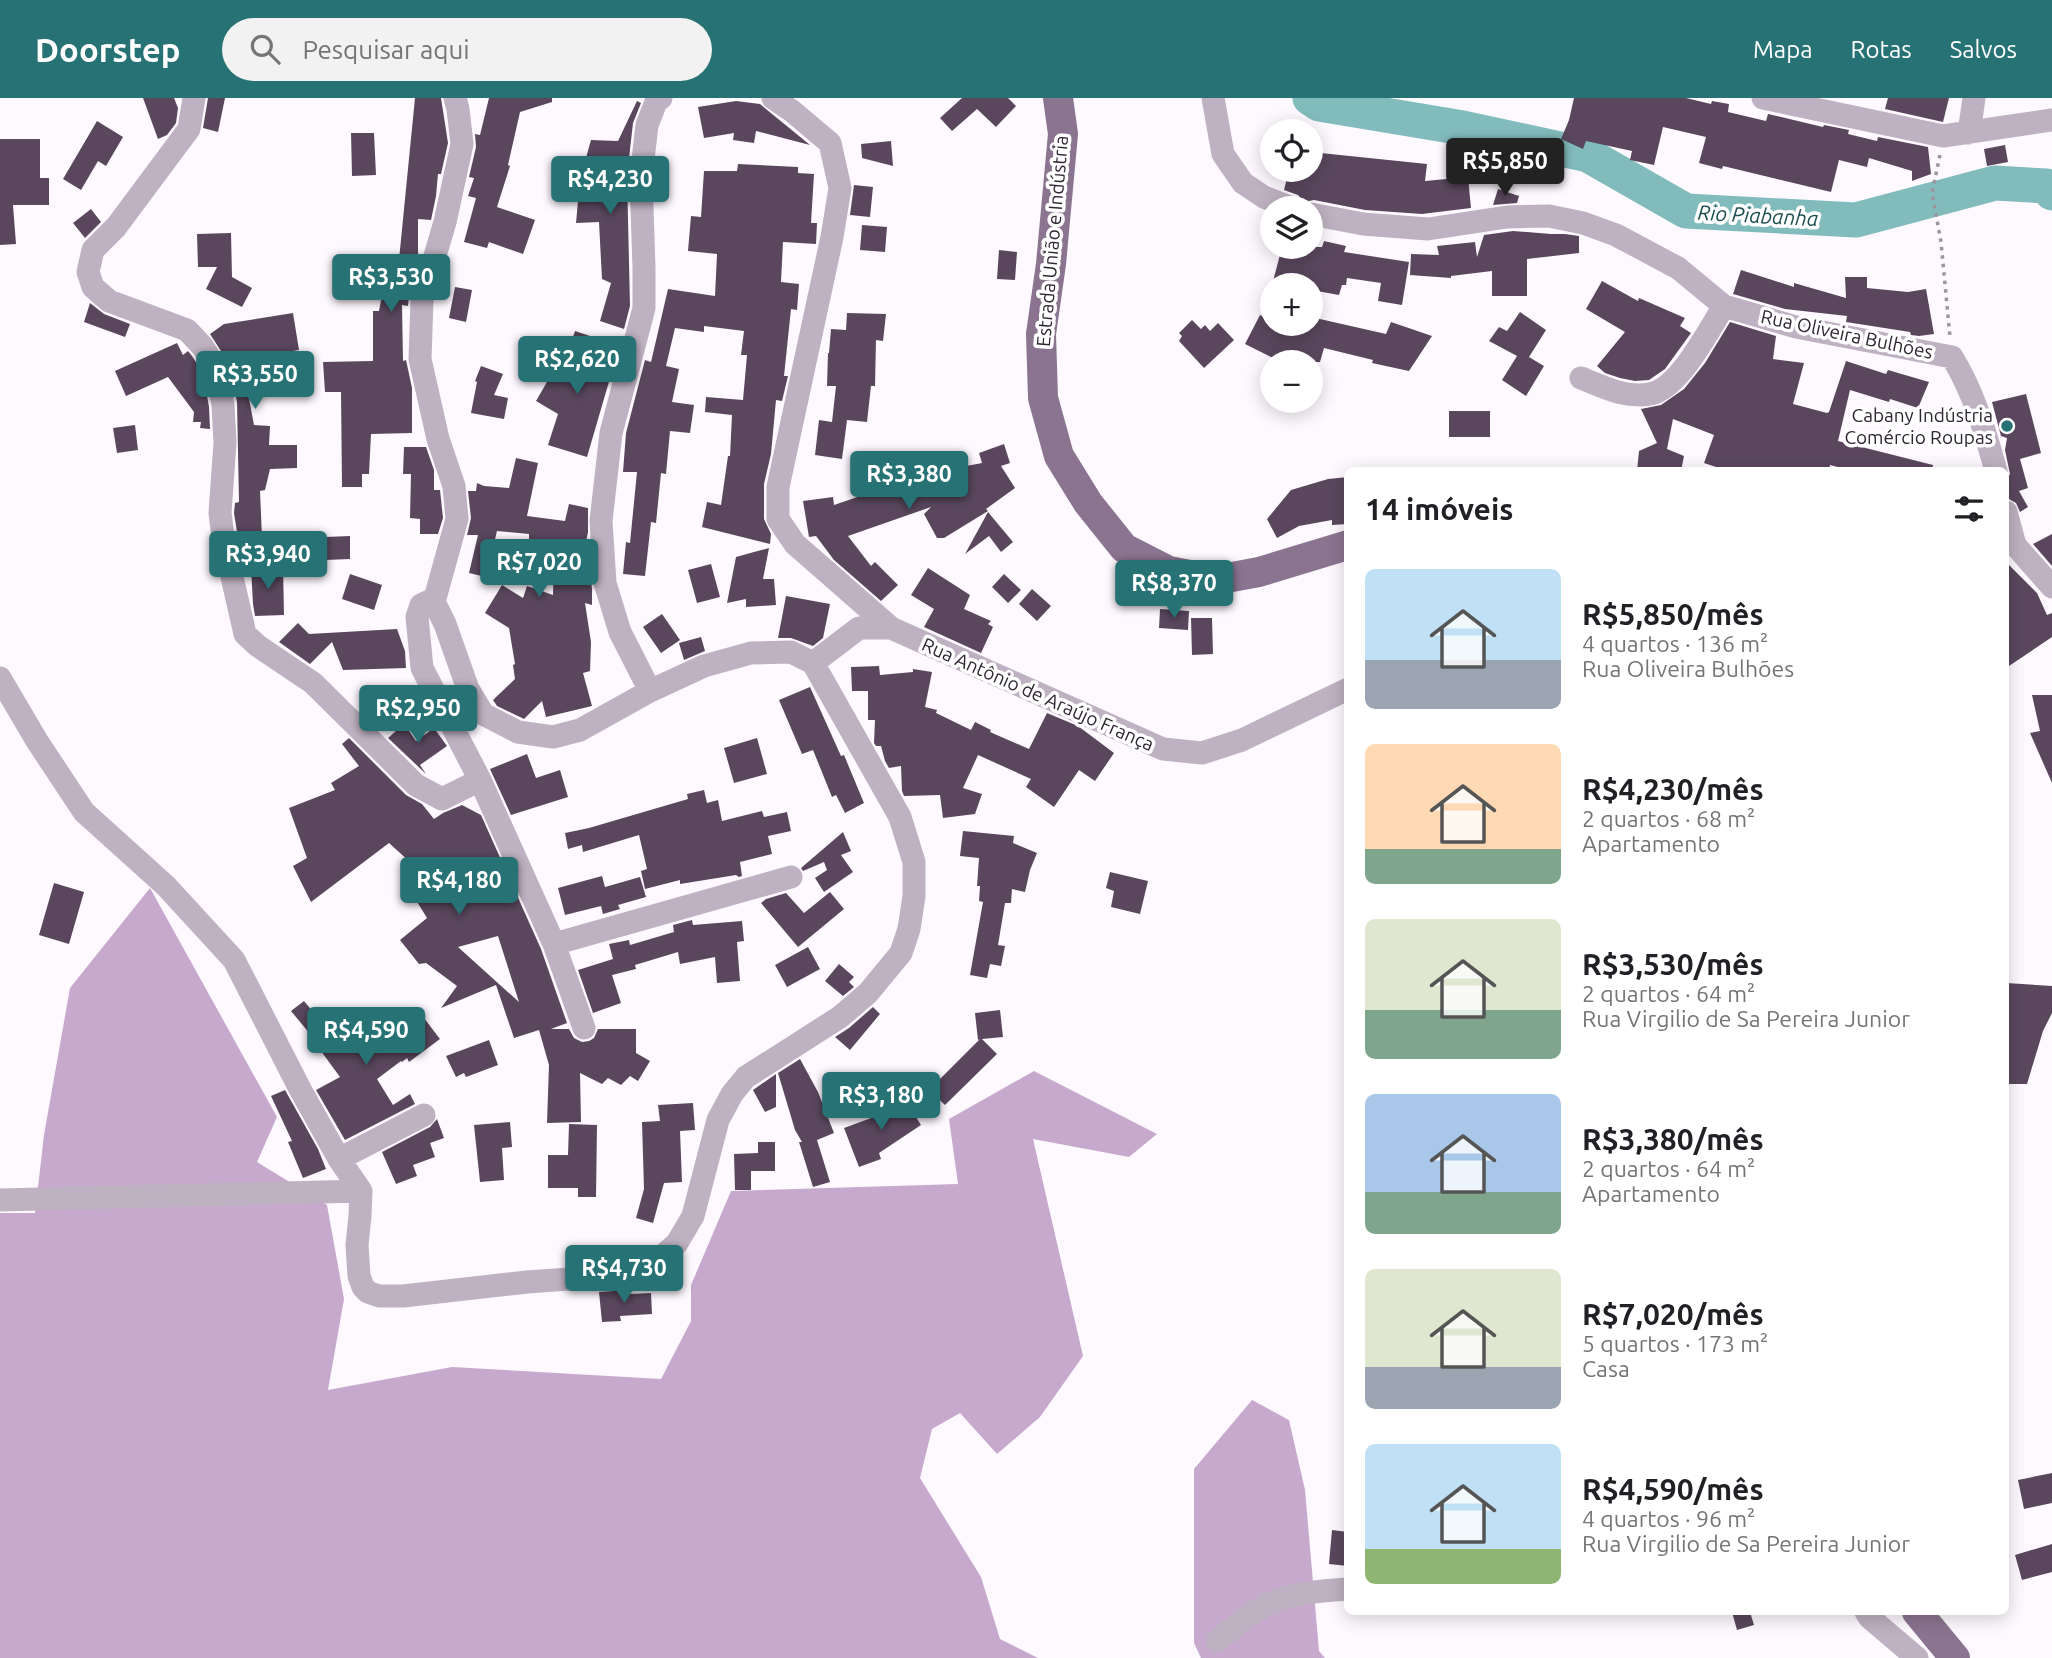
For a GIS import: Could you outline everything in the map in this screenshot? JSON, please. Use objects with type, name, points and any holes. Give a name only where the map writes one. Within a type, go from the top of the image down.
[{"type":"main road","name":"Estrada União e Indústria","points":[[1058,98],[1063,134],[1051,264],[1041,334],[1043,398],[1059,456],[1088,503],[1124,548],[1169,571],[1216,580],[1259,572],[1344,546]]},
{"type":"main road","points":[[1919,1615],[1955,1658]]},
{"type":"street","points":[[194,98],[190,129],[116,227],[93,250],[88,272],[93,287],[109,301],[187,330],[203,347],[216,368],[223,405],[225,443],[220,513],[245,634],[258,646],[313,683],[416,785],[442,799],[480,780]]},
{"type":"street","points":[[0,678],[37,741],[84,812],[166,886],[234,960],[339,1160],[361,1191],[357,1245],[359,1276],[368,1292],[379,1296],[402,1296],[527,1282],[625,1275],[660,1259],[677,1242],[693,1216],[718,1119],[732,1094],[746,1077],[840,1017],[868,993],[901,953],[909,929],[914,896],[914,862],[900,817],[813,663],[791,652],[751,653],[704,666],[650,691],[580,730],[553,737],[518,732],[483,714],[468,689],[445,624],[434,602],[457,519],[454,486],[438,439],[420,359],[422,300],[445,222],[462,144],[455,98]]},
{"type":"street","points":[[650,691],[620,632],[605,583],[601,521],[611,433],[644,308],[641,177],[647,125],[656,102],[661,98]]},
{"type":"street","points":[[773,98],[830,143],[841,188],[778,487],[778,519],[795,544],[891,628]]},
{"type":"street","points":[[1213,98],[1223,154],[1243,183],[1262,196]]},
{"type":"street","points":[[1763,98],[1943,136],[2052,120]]},
{"type":"street","points":[[1969,133],[1974,98]]},
{"type":"street","name":"Rua Oliveira Bulhões","points":[[1323,216],[1363,224],[1428,229],[1507,217],[1549,216],[1583,222],[1616,235],[1678,268],[1724,306],[1796,327],[1952,357],[1966,379],[1981,416],[1995,467]]},
{"type":"street","points":[[1581,378],[1621,393],[1645,394],[1670,385],[1683,370],[1724,306]]},
{"type":"street","points":[[2009,523],[2015,545],[2052,587]]},
{"type":"street","points":[[434,602],[421,605],[417,617],[422,668],[480,780],[554,944],[584,1028]]},
{"type":"street","name":"Rua Antônio de Araújo França","points":[[813,663],[859,628],[891,628],[1163,749],[1202,753],[1242,740],[1344,690]]},
{"type":"street","points":[[554,944],[791,877]]},
{"type":"street","points":[[339,1160],[424,1115]]},
{"type":"street","points":[[0,1200],[361,1191]]},
{"type":"street","points":[[1217,1641],[1265,1605],[1309,1592],[1344,1589]]},
{"type":"street","points":[[1863,1615],[1917,1658]]},
{"type":"path","points":[[1943,136],[1932,193],[1941,242],[1952,357]]},
{"type":"shaded area","points":[[150,888],[277,1117],[257,1162],[327,1205],[344,1299],[328,1390],[452,1367],[661,1379],[691,1321],[691,1285],[731,1191],[958,1184],[949,1119],[1034,1071],[1157,1134],[1129,1157],[1033,1139],[1083,1356],[1040,1417],[997,1454],[960,1413],[932,1429],[920,1478],[981,1577],[1000,1639],[1038,1658],[0,1658],[0,1213],[35,1213],[44,1135],[70,988]]},
{"type":"shaded area","points":[[1252,1400],[1289,1420],[1305,1490],[1319,1651],[1325,1658],[1201,1658],[1194,1643],[1194,1469]]},
{"type":"building","points":[[143,98],[174,98],[178,108],[176,123],[167,135],[158,139]]},
{"type":"building","points":[[208,98],[225,98],[218,132],[203,128]]},
{"type":"building","points":[[415,98],[441,98],[448,143],[441,174],[438,174],[431,220],[418,219],[418,265],[408,306],[402,305],[403,361],[406,360],[412,388],[412,433],[371,434],[369,474],[362,474],[362,487],[342,487],[341,392],[325,392],[323,362],[373,361],[373,311],[379,311],[385,279],[397,280]]},
{"type":"building","points":[[489,98],[552,98],[552,102],[520,112],[508,165],[510,166],[497,207],[535,220],[523,254],[489,242],[487,248],[464,242],[476,198],[468,196],[474,178],[469,177],[476,147],[475,134],[480,135]]},
{"type":"building","points":[[962,98],[1008,98],[1016,106],[996,127],[977,109],[952,131],[940,118]]},
{"type":"building","points":[[1574,98],[1686,98],[1711,104],[1712,101],[1729,104],[1728,112],[1766,121],[1768,114],[1849,130],[1848,134],[1877,141],[1878,137],[1928,147],[1931,174],[1912,181],[1912,171],[1869,158],[1867,167],[1839,160],[1831,192],[1723,166],[1722,169],[1699,163],[1706,137],[1663,127],[1654,165],[1630,160],[1632,151],[1586,141],[1583,149],[1561,139]]},
{"type":"building","points":[[1888,98],[1949,98],[1943,122],[1885,109]]},
{"type":"building","points":[[637,101],[641,103],[633,123],[627,176],[630,306],[624,329],[600,321],[611,283],[602,279],[599,222],[576,223],[580,179],[591,140],[618,141]]},
{"type":"building","points":[[736,101],[760,104],[810,145],[756,131],[754,143],[733,140],[734,133],[704,138],[698,107]]},
{"type":"building","points":[[97,121],[123,137],[106,166],[98,161],[81,190],[63,179]]},
{"type":"building","points":[[351,133],[374,133],[376,175],[352,176]]},
{"type":"building","points":[[0,139],[40,139],[40,178],[49,178],[49,205],[13,205],[16,244],[0,245]]},
{"type":"building","points":[[891,141],[893,166],[862,158],[861,144]]},
{"type":"building","points":[[2005,145],[2008,162],[1987,166],[1984,149]]},
{"type":"building","points":[[1323,153],[1427,164],[1425,181],[1468,177],[1471,208],[1422,214],[1365,210],[1323,202],[1323,196],[1299,196],[1284,190],[1286,182],[1323,182]]},
{"type":"building","points":[[738,164],[798,167],[798,173],[814,174],[811,223],[817,223],[816,244],[783,242],[781,282],[799,284],[797,310],[791,309],[784,376],[788,376],[782,401],[776,400],[771,454],[764,484],[764,519],[771,534],[770,544],[702,527],[707,502],[721,505],[730,456],[732,415],[705,412],[706,397],[743,400],[747,355],[741,355],[744,331],[704,326],[704,332],[675,328],[666,366],[679,369],[672,402],[694,405],[690,433],[670,431],[666,474],[661,473],[656,523],[651,522],[645,576],[623,574],[626,542],[630,543],[637,472],[623,472],[626,433],[645,360],[651,362],[668,289],[715,296],[717,254],[688,251],[691,216],[701,217],[704,171],[737,171]]},
{"type":"building","points":[[854,185],[873,187],[870,217],[850,215]]},
{"type":"building","points":[[1498,189],[1519,196],[1517,203],[1493,205]]},
{"type":"building","points":[[91,209],[101,222],[85,238],[73,223]]},
{"type":"building","points":[[862,225],[887,227],[885,252],[860,250]]},
{"type":"building","points":[[1513,231],[1579,236],[1579,253],[1527,259],[1527,296],[1492,296],[1492,271],[1451,278],[1410,275],[1411,254],[1439,255],[1437,246],[1475,242],[1477,257],[1484,235]]},
{"type":"building","points":[[231,233],[232,277],[252,288],[242,307],[206,289],[217,267],[198,267],[197,234]]},
{"type":"building","points":[[1324,241],[1346,246],[1344,252],[1409,262],[1402,305],[1378,301],[1381,283],[1347,278],[1339,295],[1323,292],[1323,273],[1275,273],[1279,259],[1323,259]]},
{"type":"building","points":[[999,250],[1017,252],[1015,280],[997,279]]},
{"type":"building","points":[[1741,270],[1794,287],[1794,283],[1846,298],[1845,277],[1867,277],[1867,288],[1908,292],[1926,289],[1934,334],[1911,335],[1910,332],[1846,322],[1847,316],[1785,309],[1733,294]]},
{"type":"building","points":[[1602,281],[1638,301],[1639,298],[1685,318],[1680,326],[1691,333],[1665,369],[1649,380],[1620,378],[1605,373],[1597,366],[1625,332],[1586,309]]},
{"type":"building","points":[[455,287],[472,290],[466,322],[449,318]]},
{"type":"building","points":[[90,303],[104,314],[130,324],[125,337],[84,322]]},
{"type":"building","points":[[1520,312],[1546,330],[1529,357],[1544,366],[1526,396],[1502,380],[1517,356],[1489,341],[1499,327],[1507,331]]},
{"type":"building","points":[[293,313],[299,350],[249,358],[257,385],[247,388],[254,425],[270,426],[269,445],[297,445],[297,468],[270,469],[265,490],[260,491],[262,537],[238,538],[234,513],[235,503],[239,502],[237,402],[230,365],[210,334],[224,324]]},
{"type":"building","points":[[847,313],[886,314],[883,341],[876,340],[875,386],[871,386],[867,422],[847,420],[842,459],[815,455],[819,420],[832,422],[836,386],[827,386],[831,329],[846,330]]},
{"type":"building","points":[[1260,315],[1260,336],[1323,336],[1323,320],[1386,334],[1391,322],[1432,336],[1409,371],[1324,348],[1323,352],[1260,352],[1245,344]]},
{"type":"building","points":[[1192,320],[1201,329],[1205,325],[1210,331],[1218,323],[1234,340],[1204,368],[1179,341],[1182,336],[1179,333]]},
{"type":"building","points":[[1730,322],[1776,336],[1773,359],[1804,363],[1793,404],[1829,412],[1846,361],[1886,374],[1888,370],[1929,382],[1918,408],[1850,390],[1838,441],[1933,467],[1716,467],[1704,463],[1714,435],[1673,419],[1667,449],[1684,456],[1682,467],[1637,467],[1639,451],[1657,443],[1641,409],[1661,405],[1684,389],[1705,363]]},
{"type":"building","points":[[575,331],[596,338],[591,354],[615,361],[587,457],[548,445],[558,414],[536,401],[555,368],[561,372]]},
{"type":"building","points":[[177,343],[183,355],[188,351],[203,373],[210,429],[200,428],[201,422],[193,422],[194,412],[168,377],[126,396],[115,371]]},
{"type":"building","points":[[481,366],[503,374],[494,395],[508,398],[504,419],[471,413],[477,382],[475,381]]},
{"type":"building","points":[[2026,394],[2041,453],[2020,459],[2028,488],[2019,491],[2028,507],[2020,512],[2016,503],[2009,499],[2010,474],[2005,450],[2007,438],[2001,436],[1992,402]]},
{"type":"building","points":[[1449,411],[1490,411],[1490,437],[1449,437]]},
{"type":"building","points":[[135,425],[138,450],[117,453],[113,428]]},
{"type":"building","points":[[1004,444],[1010,463],[1001,466],[1015,488],[986,509],[988,511],[944,538],[937,538],[924,514],[931,507],[848,536],[871,566],[875,562],[898,585],[881,601],[834,560],[816,536],[809,537],[803,501],[833,497],[834,505],[875,491],[876,494],[891,486],[893,490],[917,476],[915,470],[943,461],[946,470],[982,463],[979,453]]},
{"type":"building","points":[[404,447],[426,447],[434,470],[434,490],[440,490],[443,518],[438,534],[420,534],[420,519],[410,518],[411,474],[403,474]]},
{"type":"building","points":[[516,458],[538,463],[527,516],[565,521],[569,504],[588,508],[588,532],[580,572],[590,572],[592,589],[592,605],[585,603],[591,642],[590,671],[583,673],[592,706],[546,717],[542,701],[524,719],[497,706],[493,700],[515,679],[515,664],[509,628],[485,613],[502,585],[523,598],[527,586],[553,595],[554,544],[529,541],[529,534],[497,531],[486,577],[469,573],[478,535],[467,535],[471,518],[468,491],[476,491],[477,483],[509,488]]},
{"type":"building","points":[[1344,477],[1344,524],[1332,525],[1332,520],[1299,526],[1277,538],[1267,519],[1291,490],[1328,479]]},
{"type":"building","points":[[988,512],[1013,542],[1001,552],[989,536],[965,554]]},
{"type":"building","points":[[2052,534],[2052,566],[2033,544]]},
{"type":"building","points":[[350,536],[350,559],[301,561],[300,538]]},
{"type":"building","points":[[769,548],[763,579],[774,579],[776,605],[746,607],[746,599],[727,603],[736,557]]},
{"type":"building","points":[[711,564],[720,597],[697,603],[688,570]]},
{"type":"building","points":[[2009,565],[2037,593],[2047,615],[2052,613],[2052,637],[2009,666]]},
{"type":"building","points":[[283,567],[284,615],[255,616],[251,568]]},
{"type":"building","points":[[928,568],[970,595],[964,609],[991,621],[988,624],[993,627],[981,653],[924,627],[934,609],[911,595]]},
{"type":"building","points":[[350,574],[382,585],[374,610],[342,599]]},
{"type":"building","points":[[1004,574],[1021,590],[1008,603],[992,587]]},
{"type":"building","points":[[1032,589],[1051,606],[1037,621],[1019,604]]},
{"type":"building","points":[[786,596],[830,604],[823,638],[813,646],[791,638],[778,638]]},
{"type":"building","points":[[1160,609],[1189,611],[1188,630],[1159,628]]},
{"type":"building","points":[[662,614],[680,640],[661,653],[643,627]]},
{"type":"building","points":[[1191,618],[1212,618],[1213,654],[1192,655]]},
{"type":"building","points":[[298,623],[309,634],[397,629],[405,651],[406,668],[343,670],[332,642],[310,664],[279,642]]},
{"type":"building","points":[[701,637],[705,651],[684,660],[679,643]]},
{"type":"building","points":[[879,666],[880,675],[913,672],[913,669],[932,672],[925,707],[937,710],[936,713],[971,730],[975,722],[991,730],[990,732],[1029,749],[1047,713],[1078,726],[1114,753],[1095,781],[1079,770],[1054,807],[1026,787],[1031,779],[978,755],[963,788],[982,794],[975,814],[943,818],[940,795],[904,796],[901,766],[889,768],[881,746],[874,743],[875,720],[868,720],[868,691],[852,691],[851,667]]},
{"type":"building","points":[[810,687],[841,756],[844,755],[864,803],[845,813],[836,795],[832,797],[813,750],[802,754],[779,700]]},
{"type":"building","points":[[2032,695],[2052,695],[2052,783],[2030,733],[2040,731]]},
{"type":"building","points":[[404,724],[416,741],[434,728],[447,746],[420,765],[426,774],[388,738]]},
{"type":"building","points":[[349,738],[406,795],[422,804],[434,819],[462,805],[481,815],[541,949],[567,1023],[551,1029],[569,1029],[574,1038],[582,1042],[594,1038],[598,1029],[636,1029],[636,1053],[650,1061],[638,1081],[630,1076],[621,1085],[608,1078],[602,1084],[580,1073],[581,1122],[547,1123],[549,1065],[539,1030],[514,1038],[496,985],[441,1008],[457,986],[426,963],[419,964],[400,940],[427,918],[402,877],[421,872],[389,843],[311,902],[293,866],[307,858],[289,808],[335,790],[331,783],[359,766],[342,744]],"holes":[[[498,936],[519,1002],[458,947]]]},
{"type":"building","points":[[757,738],[767,774],[734,783],[724,748]]},
{"type":"building","points":[[527,754],[536,778],[560,770],[568,797],[511,815],[490,769]]},
{"type":"building","points":[[704,790],[707,803],[718,800],[722,821],[762,811],[764,817],[787,812],[791,831],[768,836],[772,854],[740,862],[742,876],[680,884],[680,880],[645,889],[641,871],[647,869],[639,835],[583,852],[582,845],[568,849],[565,833],[688,799],[687,794]]},
{"type":"building","points":[[963,831],[1014,836],[1013,843],[1037,853],[1025,892],[1012,889],[1011,903],[1005,903],[998,945],[1005,946],[1001,966],[990,964],[987,978],[970,975],[983,902],[979,901],[980,886],[977,886],[979,858],[960,856]]},
{"type":"building","points":[[843,832],[851,851],[841,855],[853,872],[824,892],[815,878],[827,870],[824,862],[803,871],[801,868]]},
{"type":"building","points":[[1110,872],[1148,881],[1140,914],[1111,907],[1114,891],[1106,888]]},
{"type":"building","points":[[602,876],[605,887],[640,877],[646,897],[618,905],[620,909],[603,914],[601,906],[565,915],[558,888]]},
{"type":"building","points":[[54,883],[84,892],[69,944],[39,935]]},
{"type":"building","points":[[830,892],[844,909],[798,947],[761,903],[786,893],[804,913]]},
{"type":"building","points":[[692,920],[693,925],[742,921],[744,941],[737,942],[740,981],[717,983],[715,957],[680,964],[678,952],[635,965],[636,969],[612,975],[621,1003],[593,1013],[578,970],[613,959],[609,944],[629,940],[630,945],[674,932],[673,925]]},
{"type":"building","points":[[808,947],[820,969],[787,987],[775,965]]},
{"type":"building","points":[[839,964],[854,977],[849,982],[854,987],[843,996],[825,981]]},
{"type":"building","points":[[2009,983],[2052,986],[2052,1013],[2043,1031],[2027,1084],[2009,1084]]},
{"type":"building","points":[[304,1001],[345,1050],[381,1015],[393,1027],[417,1009],[440,1039],[409,1062],[407,1058],[401,1061],[377,1079],[393,1105],[410,1094],[415,1104],[345,1140],[316,1090],[340,1077],[318,1047],[320,1046],[291,1011]]},
{"type":"building","points":[[873,1007],[880,1014],[850,1050],[835,1037]]},
{"type":"building","points":[[1000,1010],[1003,1037],[982,1039],[997,1054],[945,1105],[929,1090],[980,1039],[978,1040],[975,1013]]},
{"type":"building","points":[[489,1040],[498,1065],[466,1077],[464,1073],[456,1077],[446,1056]]},
{"type":"building","points":[[800,1059],[818,1092],[834,1133],[817,1140],[830,1182],[813,1187],[799,1142],[802,1142],[795,1130],[778,1073]]},
{"type":"building","points":[[776,1074],[776,1107],[765,1112],[753,1090]]},
{"type":"building","points":[[285,1090],[318,1149],[326,1169],[303,1178],[288,1142],[292,1141],[271,1096]]},
{"type":"building","points":[[904,1098],[921,1125],[879,1153],[881,1159],[859,1167],[844,1128],[874,1117]]},
{"type":"building","points":[[693,1103],[695,1130],[680,1131],[682,1182],[664,1183],[653,1223],[636,1218],[644,1189],[642,1122],[660,1121],[658,1105]]},
{"type":"building","points":[[437,1119],[444,1138],[430,1143],[435,1157],[413,1165],[417,1176],[396,1184],[382,1152],[430,1127]]},
{"type":"building","points":[[510,1122],[512,1147],[502,1148],[504,1180],[480,1182],[474,1125]]},
{"type":"building","points":[[569,1124],[597,1125],[596,1197],[578,1197],[578,1188],[548,1188],[548,1155],[568,1155]]},
{"type":"building","points":[[758,1142],[775,1142],[775,1171],[751,1171],[751,1190],[735,1190],[734,1154],[758,1153]]},
{"type":"building","points":[[630,1290],[630,1294],[651,1293],[652,1314],[620,1316],[621,1321],[602,1322],[599,1292]]},
{"type":"building","points":[[2052,1473],[2052,1503],[2024,1509],[2018,1480]]},
{"type":"building","points":[[1332,1530],[1344,1532],[1344,1566],[1329,1564]]},
{"type":"building","points":[[2052,1544],[2052,1572],[2022,1580],[2015,1555]]},
{"type":"building","points":[[1733,1615],[1751,1615],[1754,1625],[1737,1630]]},
{"type":"waterway","name":"Rio Piabanha","points":[[1310,98],[1319,104],[1463,128],[1588,155],[1686,211],[1856,220],[1995,183],[2046,186],[2052,193]]},
{"type":"place","name":"Cabany Indústria Comércio Roupas","points":[[2007,426]]}]
